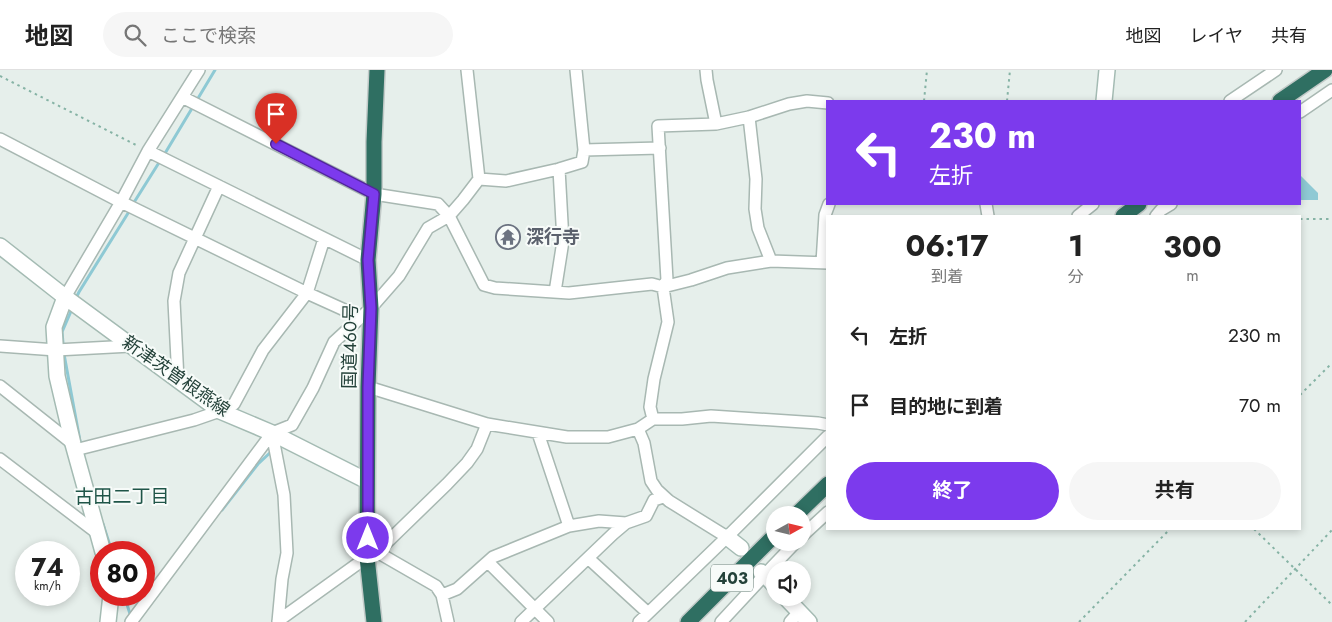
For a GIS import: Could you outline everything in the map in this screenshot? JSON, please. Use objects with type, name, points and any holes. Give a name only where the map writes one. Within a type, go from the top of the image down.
[{"type":"highway","points":[[1281,100],[1326,70]]},
{"type":"highway","name":"国道460号","points":[[373,72],[374,194],[368,260],[366,312],[368,387],[367,481],[374,622]]},
{"type":"highway","points":[[1124,215],[1138,205]]},
{"type":"highway","points":[[805,506],[826,486]]},
{"type":"highway","name":"403","points":[[688,622],[766,544]]},
{"type":"main road","points":[[1104,100],[1107,70]]},
{"type":"main road","name":"新津茨曽根燕線","points":[[0,246],[71,302],[220,411],[272,433],[367,481]]},
{"type":"main road","points":[[71,302],[54,327],[57,376],[100,541]]},
{"type":"main road","points":[[728,536],[741,548]]},
{"type":"main road","points":[[108,622],[110,606]]},
{"type":"main road","points":[[791,606],[799,619]]},
{"type":"street","points":[[71,302],[148,151],[199,70]]},
{"type":"street","points":[[130,622],[272,433],[292,425],[313,388],[334,342],[366,312],[399,276],[428,228],[449,216],[479,179],[467,70]]},
{"type":"street","points":[[479,179],[506,180],[559,169],[582,162],[584,150],[576,70]]},
{"type":"street","points":[[706,70],[716,124]]},
{"type":"street","points":[[1231,100],[1276,70]]},
{"type":"street","points":[[1301,111],[1332,90]]},
{"type":"street","points":[[182,97],[374,194],[438,204],[449,216],[484,285],[495,288],[569,294],[652,284],[663,287],[726,268],[770,261],[825,263],[825,215],[829,205]]},
{"type":"street","points":[[653,419],[650,407],[654,380],[668,322],[663,287],[667,280],[658,126],[716,124],[748,117],[790,104],[807,101],[826,103]]},
{"type":"street","points":[[748,117],[756,179],[755,209],[758,228],[770,261]]},
{"type":"street","points":[[0,139],[121,202],[307,293],[366,312]]},
{"type":"street","points":[[584,150],[660,148]]},
{"type":"street","points":[[148,151],[368,260]]},
{"type":"street","points":[[555,292],[563,241],[559,169]]},
{"type":"street","points":[[178,380],[174,301],[179,273],[219,186]]},
{"type":"street","points":[[1079,215],[1092,205]]},
{"type":"street","points":[[1157,215],[1169,205]]},
{"type":"street","points":[[0,386],[74,447],[194,420],[220,411],[234,404],[264,350],[307,293],[324,239]]},
{"type":"street","points":[[0,346],[56,350],[131,346]]},
{"type":"street","points":[[368,387],[488,424],[567,437],[608,437],[638,429],[653,419],[711,416],[826,425]]},
{"type":"street","points":[[278,622],[372,554],[447,484],[467,463],[477,449],[488,424]]},
{"type":"street","points":[[638,429],[644,444],[651,482],[657,490],[664,497],[728,536]]},
{"type":"street","points":[[272,433],[284,495],[287,554],[282,579],[278,622]]},
{"type":"street","points":[[538,433],[569,526]]},
{"type":"street","points":[[639,622],[826,438]]},
{"type":"street","points":[[0,459],[97,533]]},
{"type":"street","points":[[521,622],[626,523],[646,516],[654,500],[664,497]]},
{"type":"street","points":[[811,528],[826,514]]},
{"type":"street","points":[[442,595],[457,589],[493,557],[569,526],[600,521],[626,523]]},
{"type":"street","points":[[780,561],[789,551]]},
{"type":"street","points":[[372,554],[436,586],[442,595],[448,622]]},
{"type":"street","points":[[588,558],[648,613]]},
{"type":"street","points":[[488,562],[548,622]]},
{"type":"street","points":[[721,622],[766,578]]},
{"type":"path","points":[[924,100],[927,70]]},
{"type":"path","points":[[1007,100],[1010,70]]},
{"type":"path","points":[[0,76],[148,151]]},
{"type":"path","points":[[1301,219],[1332,218]]},
{"type":"path","points":[[1301,395],[1332,363]]},
{"type":"path","points":[[1079,622],[1169,530]]},
{"type":"path","points":[[1255,530],[1332,605]]},
{"type":"path","points":[[1244,622],[1332,530]]},
{"type":"water","points":[[1301,176],[1318,193],[1318,200],[1301,200]]},
{"type":"waterway","points":[[164,155],[215,70]]},
{"type":"waterway","points":[[133,204],[160,161]]},
{"type":"waterway","points":[[75,300],[130,210]]},
{"type":"waterway","points":[[72,309],[62,332],[64,354],[80,441]]},
{"type":"waterway","points":[[222,510],[258,464],[273,450]]},
{"type":"waterway","points":[[103,524],[108,541]]},
{"type":"waterway","points":[[128,606],[131,617]]},
{"type":"place","name":"深行寺","points":[[508,237]]},
{"type":"district","name":"古田二丁目","points":[[122,496]]},
{"type":"route","points":[[276,144],[374,194],[368,260],[371,308],[368,387],[368,538]]}]
